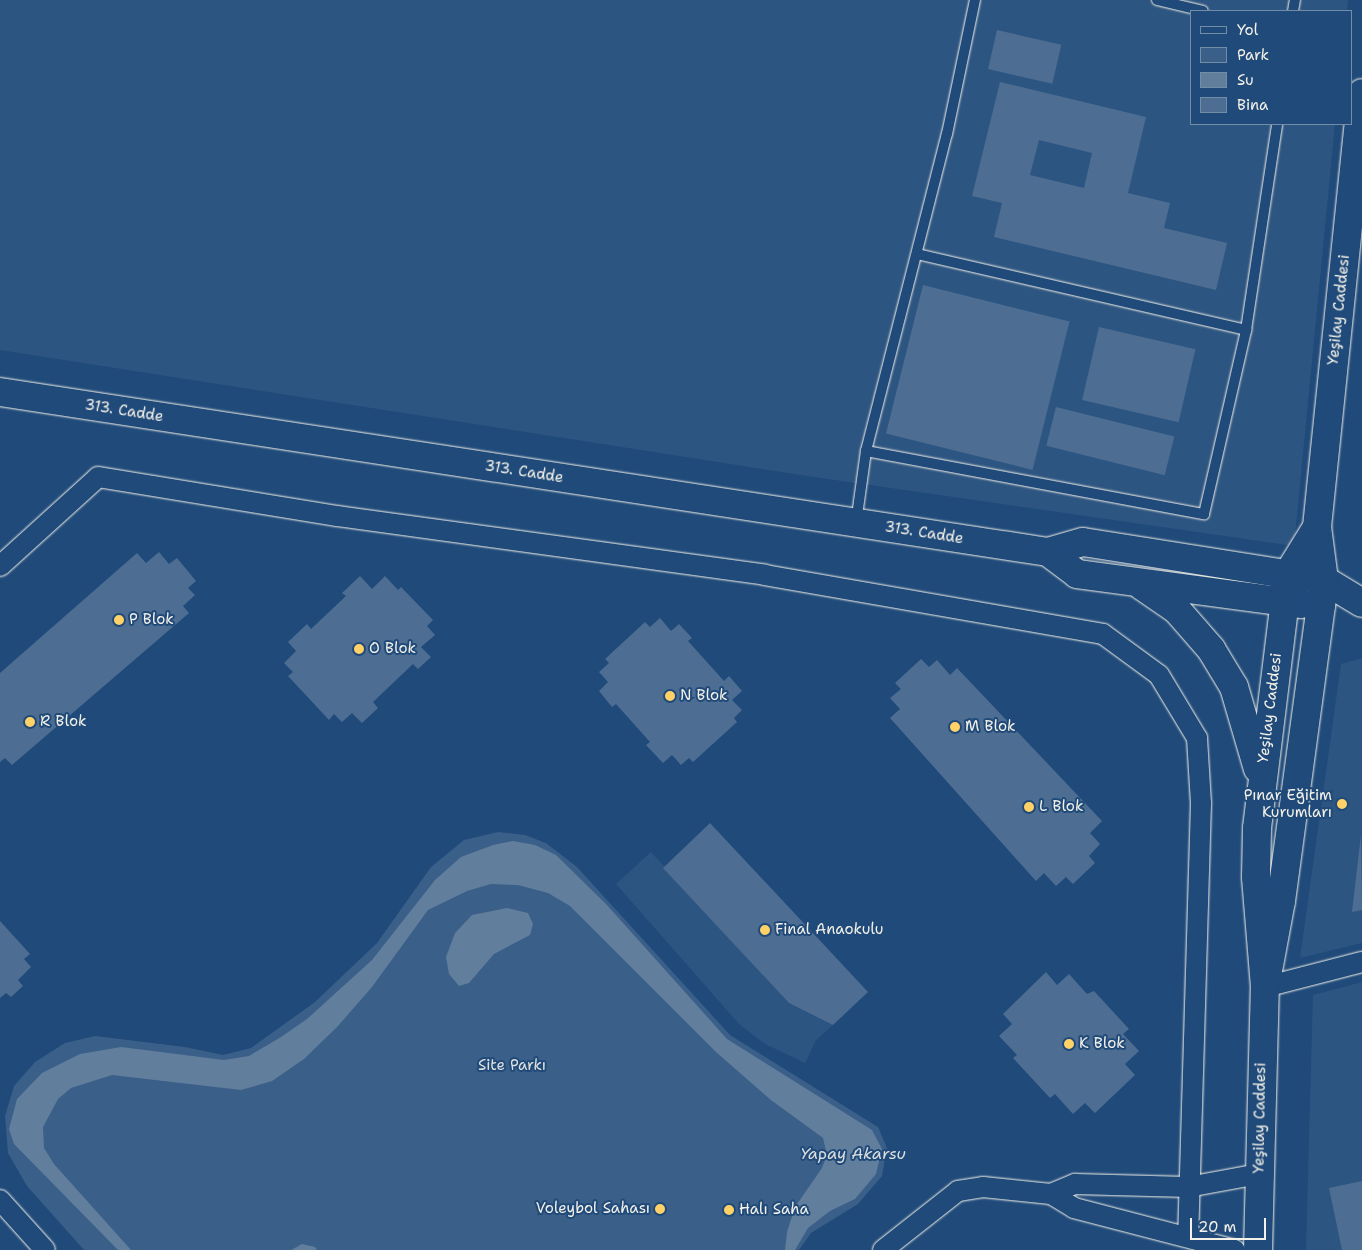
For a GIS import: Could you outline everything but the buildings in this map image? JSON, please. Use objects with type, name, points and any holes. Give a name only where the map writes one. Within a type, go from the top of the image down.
[{"type":"main road","name":"Yeşilay Caddesi","points":[[1258,1250],[1265,987],[1256,877],[1261,780],[1317,527],[1362,93]]},
{"type":"main road","name":"313. Cadde","points":[[0,392],[1048,552],[1083,542],[1304,591]]},
{"type":"main road","name":"313. Cadde","points":[[1048,552],[1077,574],[1139,583],[1304,591]]},
{"type":"main road","points":[[1139,583],[1177,610],[1211,649],[1234,687],[1261,780]]},
{"type":"main road","name":"Yeşilay Caddesi","points":[[1265,987],[1281,901],[1304,591]]},
{"type":"main road","points":[[1304,591],[1362,604]]},
{"type":"street","points":[[0,566],[98,476],[337,516],[765,576],[1103,634],[1159,675],[1197,738],[1201,803],[1188,1237]]},
{"type":"street","points":[[1265,987],[1362,962]]},
{"type":"street","points":[[1051,1194],[1075,1184],[1188,1187],[1259,1174]]},
{"type":"street","points":[[883,1250],[958,1191],[983,1187],[1051,1194],[1074,1208],[1235,1250]]},
{"type":"street","points":[[0,1200],[45,1250]]},
{"type":"lane","points":[[856,523],[866,451],[947,134],[975,0]]},
{"type":"lane","points":[[1157,0],[1199,10]]},
{"type":"lane","points":[[866,451],[1204,514],[1246,330],[1277,125]]},
{"type":"lane","points":[[916,254],[1246,330]]},
{"type":"shaded area","points":[[0,0],[1348,0],[1347,10],[1190,10],[1190,125],[1335,125],[1294,546],[814,477],[0,350]]},
{"type":"shaded area","name":"Pınar Eğitim Kurumları","points":[[1362,658],[1362,943],[1300,958],[1341,664]]},
{"type":"shaded area","points":[[651,852],[789,1003],[833,1025],[816,1040],[805,1063],[765,1044],[739,1024],[616,884]]},
{"type":"shaded area","points":[[1362,982],[1362,1250],[1306,1250],[1313,995]]},
{"type":"green space","name":"Site Parkı","points":[[498,832],[525,835],[546,843],[577,867],[730,1035],[878,1127],[887,1148],[882,1176],[858,1204],[811,1233],[799,1250],[84,1250],[27,1186],[8,1153],[5,1116],[14,1086],[35,1062],[65,1043],[95,1036],[185,1047],[223,1055],[251,1048],[315,1002],[377,943],[431,867],[464,840]]},
{"type":"water","name":"Yapay Akarsu","points":[[513,841],[535,845],[556,855],[606,904],[727,1039],[872,1130],[882,1149],[876,1174],[855,1199],[830,1211],[808,1228],[795,1250],[785,1250],[787,1232],[795,1207],[822,1168],[827,1155],[823,1138],[771,1100],[716,1052],[570,906],[548,893],[518,885],[491,884],[467,891],[428,910],[372,987],[338,1026],[304,1059],[272,1081],[241,1090],[112,1075],[71,1088],[58,1099],[43,1127],[44,1148],[54,1164],[131,1250],[118,1250],[14,1144],[9,1129],[17,1099],[42,1073],[80,1054],[121,1047],[224,1060],[249,1056],[281,1037],[307,1019],[372,960],[435,880],[461,857],[493,845]]},
{"type":"water","points":[[507,908],[528,913],[533,924],[530,935],[494,954],[469,983],[459,986],[449,974],[446,957],[455,933],[472,915]]},
{"type":"water","points":[[302,1244],[315,1247],[317,1250],[291,1250]]},
{"type":"place","name":"P Blok","points":[[119,620]]},
{"type":"place","name":"O Blok","points":[[359,649]]},
{"type":"place","name":"N Blok","points":[[670,696]]},
{"type":"place","name":"R Blok","points":[[30,722]]},
{"type":"place","name":"M Blok","points":[[955,727]]},
{"type":"place","name":"Pınar Eğitim Kurumları","points":[[1342,804]]},
{"type":"place","name":"L Blok","points":[[1029,807]]},
{"type":"place","name":"Final Anaokulu","points":[[765,930]]},
{"type":"place","name":"K Blok","points":[[1069,1044]]},
{"type":"place","name":"Voleybol Sahası","points":[[660,1209]]},
{"type":"place","name":"Halı Saha","points":[[729,1210]]}]
